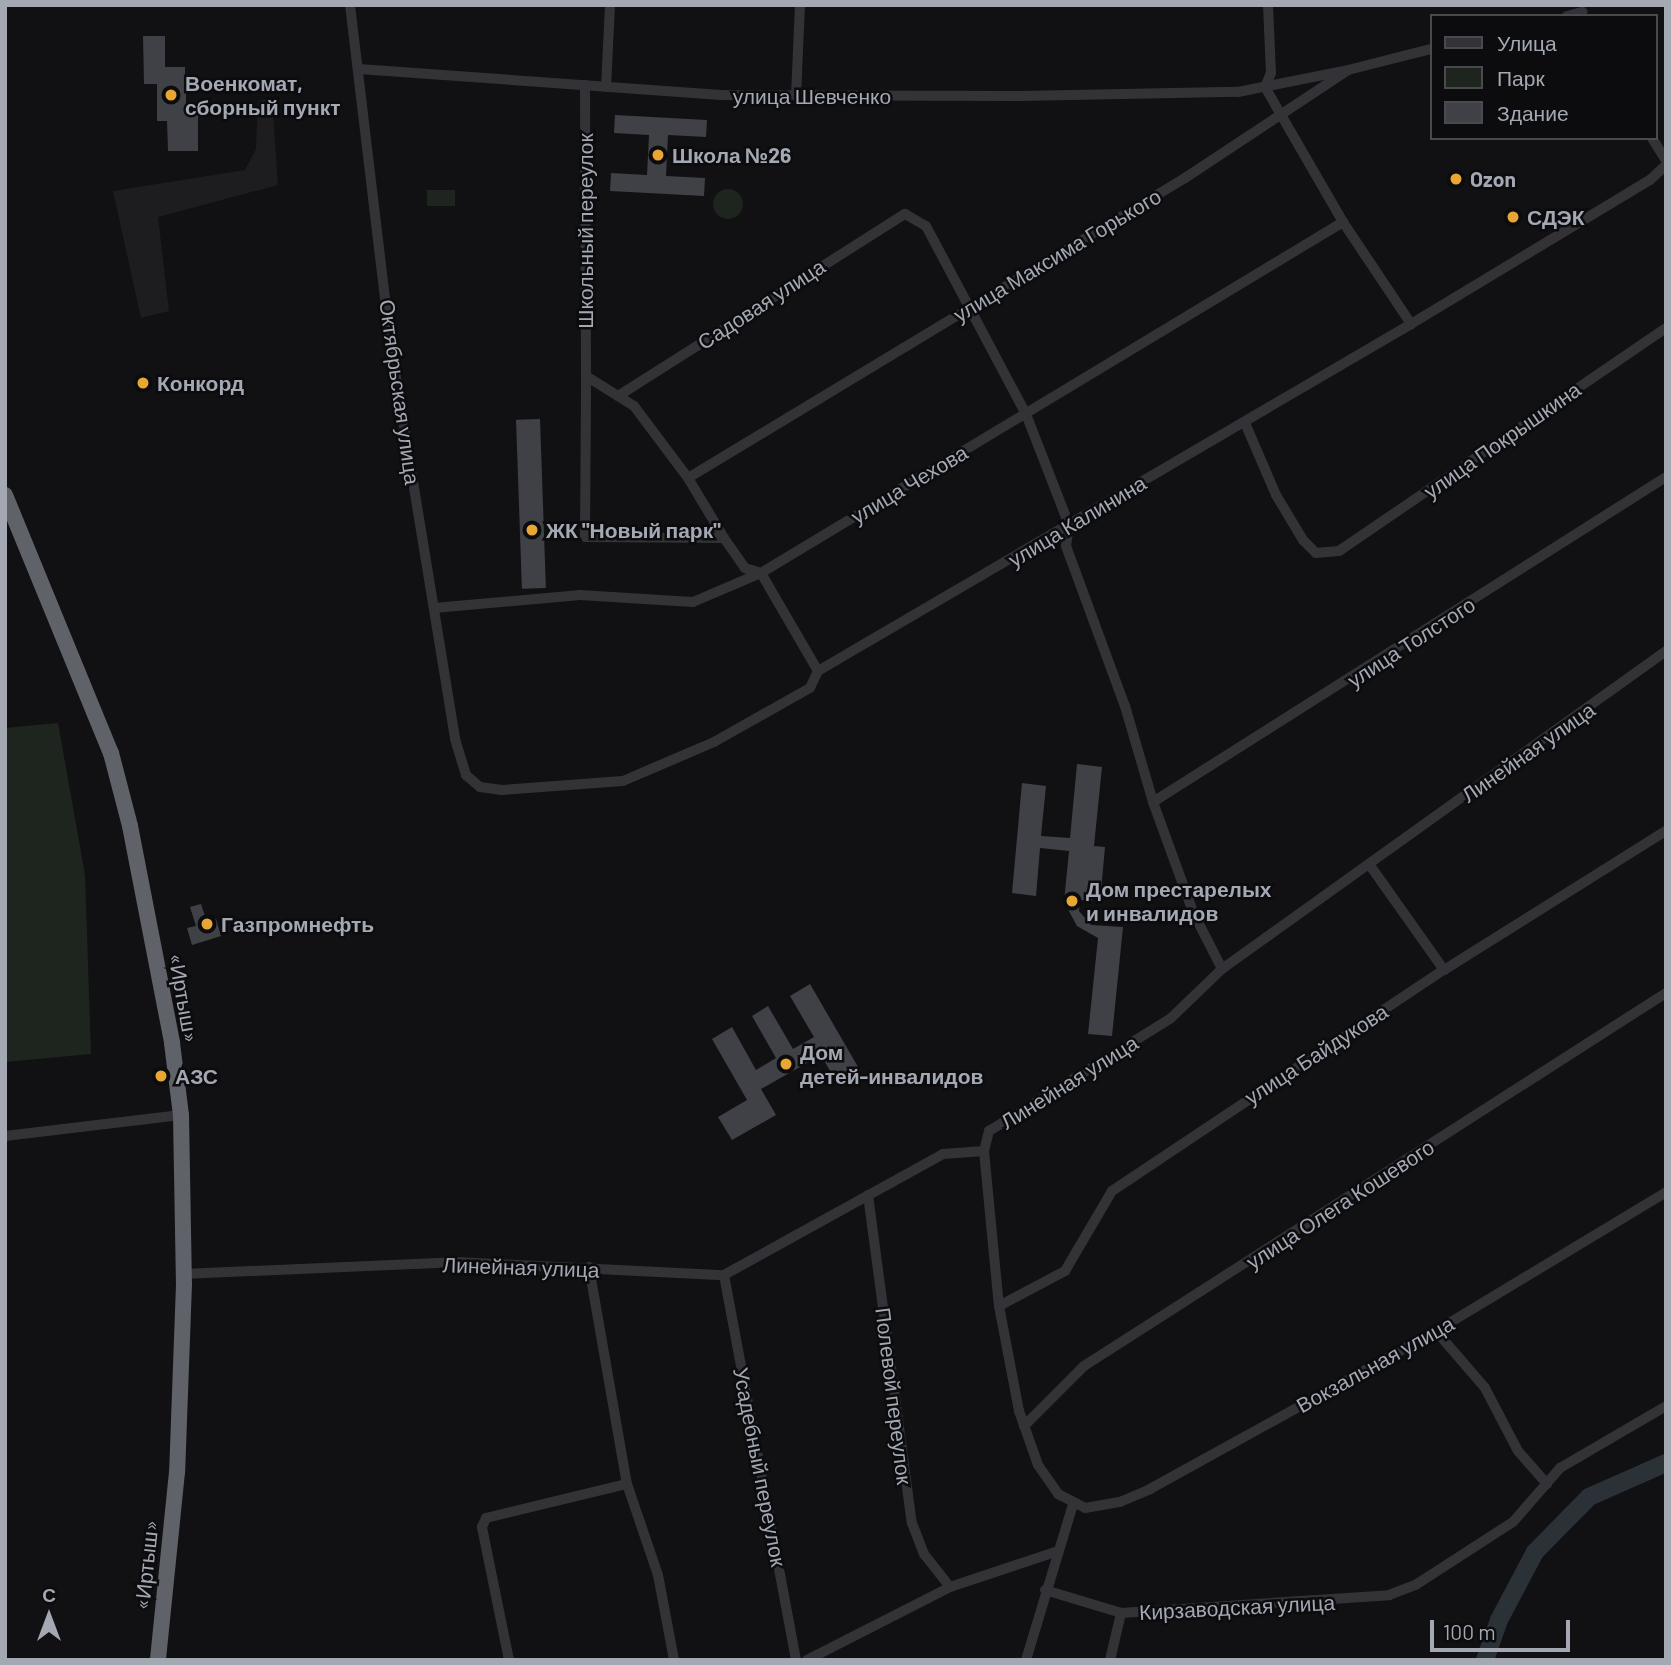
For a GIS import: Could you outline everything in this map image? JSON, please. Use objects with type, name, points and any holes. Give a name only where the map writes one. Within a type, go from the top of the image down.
[{"type":"highway","name":"«Иртыш»","points":[[5,495],[110,753],[131,825],[181,1115],[183,1274],[177,1472],[158,1660]]},
{"type":"street","name":"Октябрьская улица","points":[[350,5],[390,341],[455,739],[466,775]]},
{"type":"street","points":[[606,87],[610,5]]},
{"type":"street","points":[[796,96],[800,5]]},
{"type":"street","points":[[1268,5],[1271,73],[1265,87],[1280,118],[1343,222],[1411,324]]},
{"type":"street","name":"улица Максима Горького","points":[[688,478],[1280,118],[1348,70],[1430,49]]},
{"type":"street","name":"улица Шевченко","points":[[359,69],[606,87],[796,96],[1034,96],[1265,87],[1348,70]]},
{"type":"street","name":"Школьный переулок","points":[[584,85],[585,537],[724,538]]},
{"type":"street","points":[[1653,140],[1666,162]]},
{"type":"street","name":"улица Калинина","points":[[466,775],[480,787],[502,790],[623,781],[769,711],[810,688],[818,671],[1411,324],[1650,180],[1666,162]]},
{"type":"street","name":"Садовая улица","points":[[618,396],[905,214],[926,226],[971,307]]},
{"type":"street","name":"улица Чехова","points":[[434,608],[580,596],[693,602],[761,573],[1343,222]]},
{"type":"street","points":[[971,307],[1026,414],[1069,525],[1066,546],[1125,706],[1153,802],[1193,912],[1222,969]]},
{"type":"street","name":"улица Покрышкина","points":[[1245,423],[1276,495],[1303,540],[1316,553],[1339,551],[1666,328]]},
{"type":"street","points":[[586,376],[634,406],[688,478],[745,568],[761,573],[818,671]]},
{"type":"street","name":"улица Толстого","points":[[1153,802],[1666,477]]},
{"type":"street","name":"Линейная улица","points":[[183,1274],[455,1262],[724,1275],[943,1154],[984,1151],[989,1131],[1171,1018],[1222,969],[1666,651]]},
{"type":"street","name":"улица Байдукова","points":[[999,1306],[1065,1271],[1112,1191],[1444,970],[1666,831]]},
{"type":"street","points":[[1369,864],[1444,970]]},
{"type":"street","name":"улица Олега Кошевого","points":[[1024,1426],[1084,1366],[1666,993]]},
{"type":"street","points":[[5,1136],[181,1115]]},
{"type":"street","points":[[984,1151],[999,1306],[1024,1426],[1038,1465],[1073,1504],[1055,1552],[1026,1660]]},
{"type":"street","name":"Вокзальная улица","points":[[1073,1504],[1120,1502],[1150,1489],[1436,1331],[1666,1192]]},
{"type":"street","name":"Полевой переулок","points":[[868,1195],[912,1522],[924,1554],[950,1587]]},
{"type":"street","points":[[589,1267],[627,1484],[658,1575],[674,1660]]},
{"type":"street","name":"Усадебный переулок","points":[[724,1275],[796,1660]]},
{"type":"street","points":[[1436,1331],[1485,1388],[1518,1451],[1547,1484]]},
{"type":"street","name":"Кирзаводская улица","points":[[1045,1590],[1121,1613],[1389,1595],[1417,1584],[1513,1522],[1547,1484],[1582,1452],[1666,1406]]},
{"type":"street","points":[[509,1660],[482,1527],[486,1518],[627,1484]]},
{"type":"street","points":[[807,1660],[950,1587],[1055,1552]]},
{"type":"street","points":[[1110,1660],[1121,1613]]},
{"type":"shaded area","points":[[272,98],[278,185],[158,217],[169,311],[141,318],[113,191],[245,170],[256,149],[258,101]]},
{"type":"green space","points":[[728,189],[734,190],[742,198],[742,210],[734,218],[728,219],[722,218],[714,210],[713,204],[714,198],[722,190]]},
{"type":"green space","points":[[427,190],[455,190],[455,206],[427,206]]},
{"type":"green space","points":[[58,723],[85,875],[91,1054],[5,1062],[5,728]]},
{"type":"building","name":"Военкомат, сборный пункт","points":[[143,36],[165,36],[165,67],[185,67],[185,76],[199,76],[199,84],[186,84],[186,105],[198,105],[198,151],[168,151],[167,121],[157,121],[157,84],[144,84]]},
{"type":"building","name":"Школа №26","points":[[615,115],[707,120],[706,137],[668,135],[666,176],[705,178],[704,196],[610,191],[611,173],[647,175],[649,135],[614,133]]},
{"type":"building","name":"ЖК \"Новый парк\"","points":[[540,419],[546,588],[522,589],[516,420]]},
{"type":"building","name":"Дом престарелых и инвалидов","points":[[1077,764],[1102,767],[1094,846],[1105,847],[1101,891],[1094,890],[1092,901],[1080,900],[1079,911],[1091,925],[1123,927],[1112,1036],[1088,1034],[1098,938],[1077,926],[1064,902],[1069,851],[1040,848],[1036,896],[1012,893],[1022,783],[1046,786],[1041,836],[1070,838]]},
{"type":"building","name":"Газпромнефть","points":[[201,904],[207,922],[216,919],[221,936],[192,945],[187,928],[196,926],[190,907]]},
{"type":"building","name":"Дом детей-инвалидов","points":[[810,984],[861,1072],[838,1085],[821,1055],[761,1089],[776,1115],[732,1140],[718,1117],[747,1100],[712,1039],[732,1027],[756,1070],[776,1058],[752,1016],[768,1006],[793,1049],[814,1037],[790,996]]},
{"type":"waterway","points":[[1485,1660],[1499,1620],[1535,1552],[1589,1497],[1666,1463]]},
{"type":"place","name":"Военкомат, сборный пункт","points":[[171,95]]},
{"type":"place","name":"Школа №26","points":[[658,155]]},
{"type":"place","name":"Ozon","points":[[1456,179]]},
{"type":"place","name":"СДЭК","points":[[1513,217]]},
{"type":"place","name":"Конкорд","points":[[143,383]]},
{"type":"place","name":"ЖК \"Новый парк\"","points":[[532,530]]},
{"type":"place","name":"Дом престарелых и инвалидов","points":[[1072,901]]},
{"type":"place","name":"Газпромнефть","points":[[207,924]]},
{"type":"place","name":"Дом детей-инвалидов","points":[[786,1064]]},
{"type":"place","name":"АЗС","points":[[161,1076]]}]
